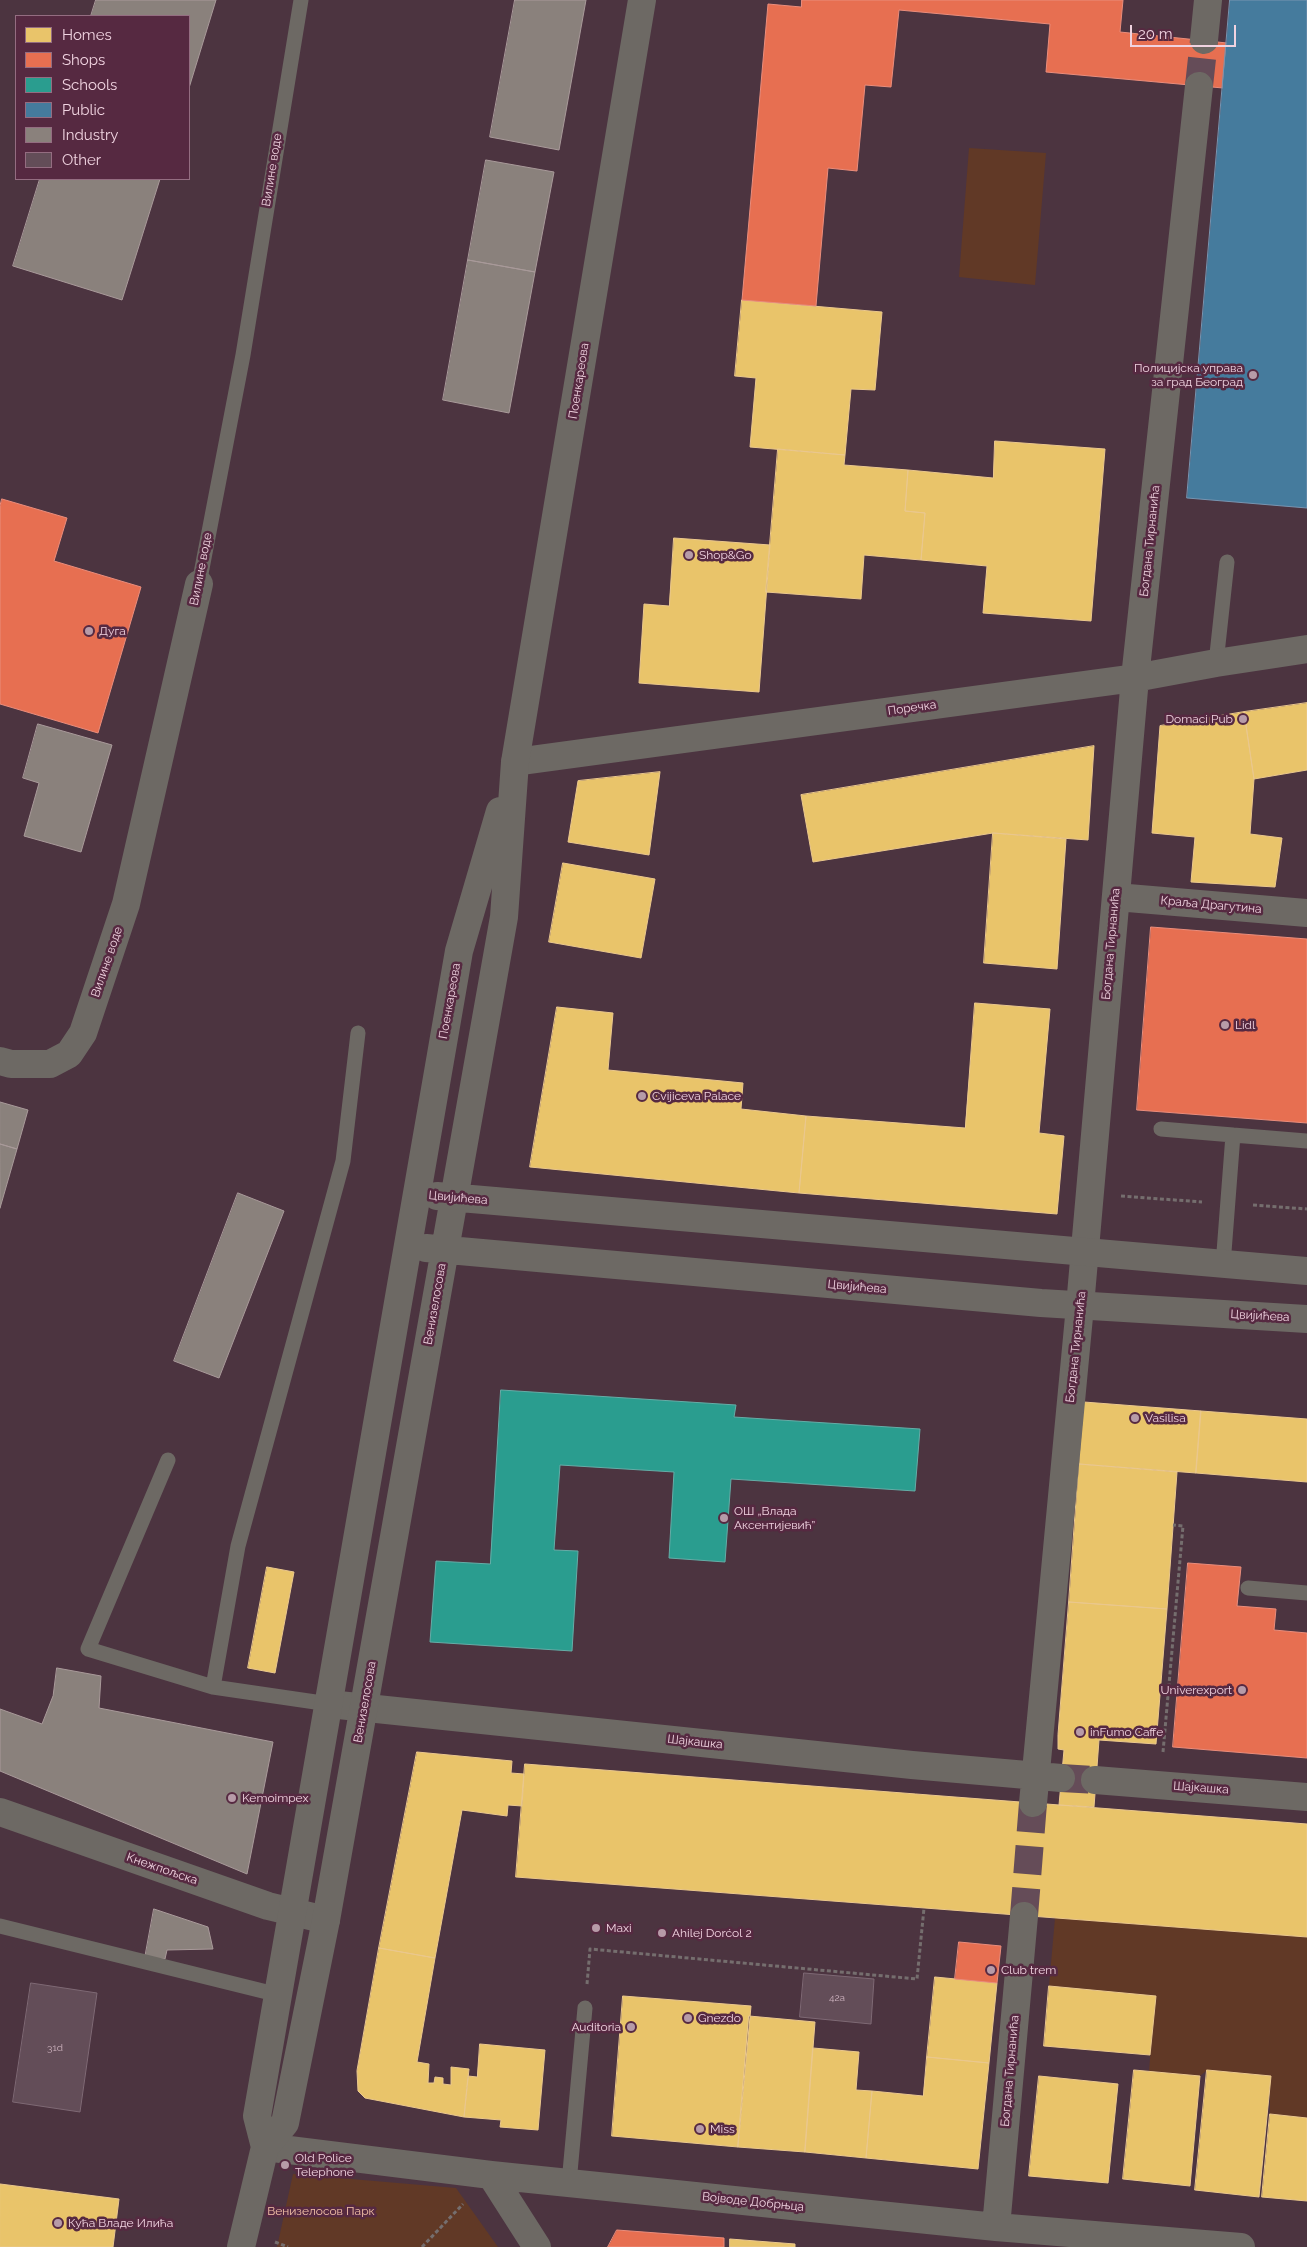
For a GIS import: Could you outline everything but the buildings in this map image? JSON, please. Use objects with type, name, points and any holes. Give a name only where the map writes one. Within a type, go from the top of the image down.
[{"type":"street","name":"Поенкареова","points":[[445,1250],[504,917],[515,762],[642,0]]},
{"type":"street","points":[[1204,40],[1208,0]]},
{"type":"street","name":"Богдана Тирнанића","points":[[1033,1803],[1048,1776],[1080,1306],[1136,665],[1199,86]]},
{"type":"street","name":"Вилине воде","points":[[0,1061],[11,1064],[50,1064],[69,1054],[83,1033],[126,904],[199,584]]},
{"type":"street","name":"Поречка","points":[[515,762],[1136,665],[1216,663],[1307,649]]},
{"type":"street","name":"Поенкареова","points":[[407,1245],[459,951],[515,762]]},
{"type":"street","name":"Краља Драгутина","points":[[1116,897],[1307,912]]},
{"type":"street","name":"Цвијићева","points":[[416,1194],[1307,1272]]},
{"type":"street","name":"Цвијићева","points":[[407,1245],[445,1250],[1080,1306],[1307,1319]]},
{"type":"street","name":"Венизелосова","points":[[265,2147],[257,2116],[407,1245]]},
{"type":"street","name":"Венизелосова","points":[[241,2247],[265,2147],[285,2123],[326,1920],[445,1250]]},
{"type":"street","name":"Шајкашка","points":[[329,1704],[912,1765],[1048,1776]]},
{"type":"street","name":"Шајкашка","points":[[1095,1780],[1307,1796]]},
{"type":"street","name":"Кнежпољска","points":[[0,1812],[293,1913],[326,1920]]},
{"type":"street","name":"Богдана Тирнанића","points":[[996,2227],[1024,1916]]},
{"type":"street","name":"Војводе Добрњца","points":[[265,2147],[491,2176],[996,2227],[1241,2247]]},
{"type":"street","points":[[491,2176],[537,2247]]},
{"type":"lane","name":"Вилине воде","points":[[199,584],[243,354],[301,0]]},
{"type":"lane","points":[[1216,663],[1227,562]]},
{"type":"lane","points":[[213,1687],[238,1546],[343,1161],[358,1033]]},
{"type":"lane","points":[[1161,1129],[1307,1141]]},
{"type":"lane","points":[[1223,1265],[1233,1135]]},
{"type":"lane","points":[[168,1460],[88,1649],[213,1687],[329,1704]]},
{"type":"lane","points":[[1248,1588],[1307,1593]]},
{"type":"lane","points":[[0,1926],[279,1995]]},
{"type":"lane","points":[[569,2183],[585,2008]]},
{"type":"path","points":[[1090,1194],[1307,1209]]},
{"type":"path","points":[[1160,1785],[1183,1526],[1173,1525]]},
{"type":"path","points":[[585,2008],[590,1949],[917,1979],[924,1908]]},
{"type":"path","points":[[422,2247],[491,2176]]},
{"type":"green space","points":[[969,148],[1046,153],[1035,285],[959,277]]},
{"type":"green space","points":[[1055,1918],[1307,1937],[1307,2118],[1270,2114],[1270,2076],[1207,2070],[1200,2076],[1149,2071],[1155,1996],[1049,1986]]},
{"type":"green space","name":"Венизелосов Парк","points":[[293,2174],[456,2188],[498,2247],[277,2247]]},
{"type":"tunnel","points":[[1199,86],[1204,40]]},
{"type":"tunnel","points":[[1061,1778],[1095,1780]]},
{"type":"tunnel","points":[[1024,1916],[1033,1803]]},
{"type":"place","name":"Полицијска управа за град Београд","points":[[1253,375]]},
{"type":"place","name":"Shop&Go","points":[[689,555]]},
{"type":"place","name":"Дуга","points":[[89,631]]},
{"type":"place","name":"Domaci Pub","points":[[1243,719]]},
{"type":"place","name":"Lidl","points":[[1225,1025]]},
{"type":"place","name":"Cvijiceva Palace","points":[[642,1096]]},
{"type":"place","name":"Vasilisa","points":[[1135,1418]]},
{"type":"place","name":"ОШ „Влада Аксентијевић”","points":[[724,1518]]},
{"type":"place","name":"Univerexport","points":[[1242,1690]]},
{"type":"place","name":"inFumo Caffe","points":[[1080,1732]]},
{"type":"place","name":"Kemoimpex","points":[[232,1798]]},
{"type":"place","name":"Maxi","points":[[596,1928]]},
{"type":"place","name":"Ahilej Dorćol 2","points":[[662,1933]]},
{"type":"place","name":"Club trem","points":[[991,1970]]},
{"type":"place","name":"Gnezdo","points":[[688,2018]]},
{"type":"place","name":"Auditoria","points":[[631,2027]]},
{"type":"place","name":"Miss","points":[[700,2129]]},
{"type":"place","name":"Old Police Telephone","points":[[285,2165]]},
{"type":"place","name":"Кућа Владе Илића","points":[[58,2223]]}]
